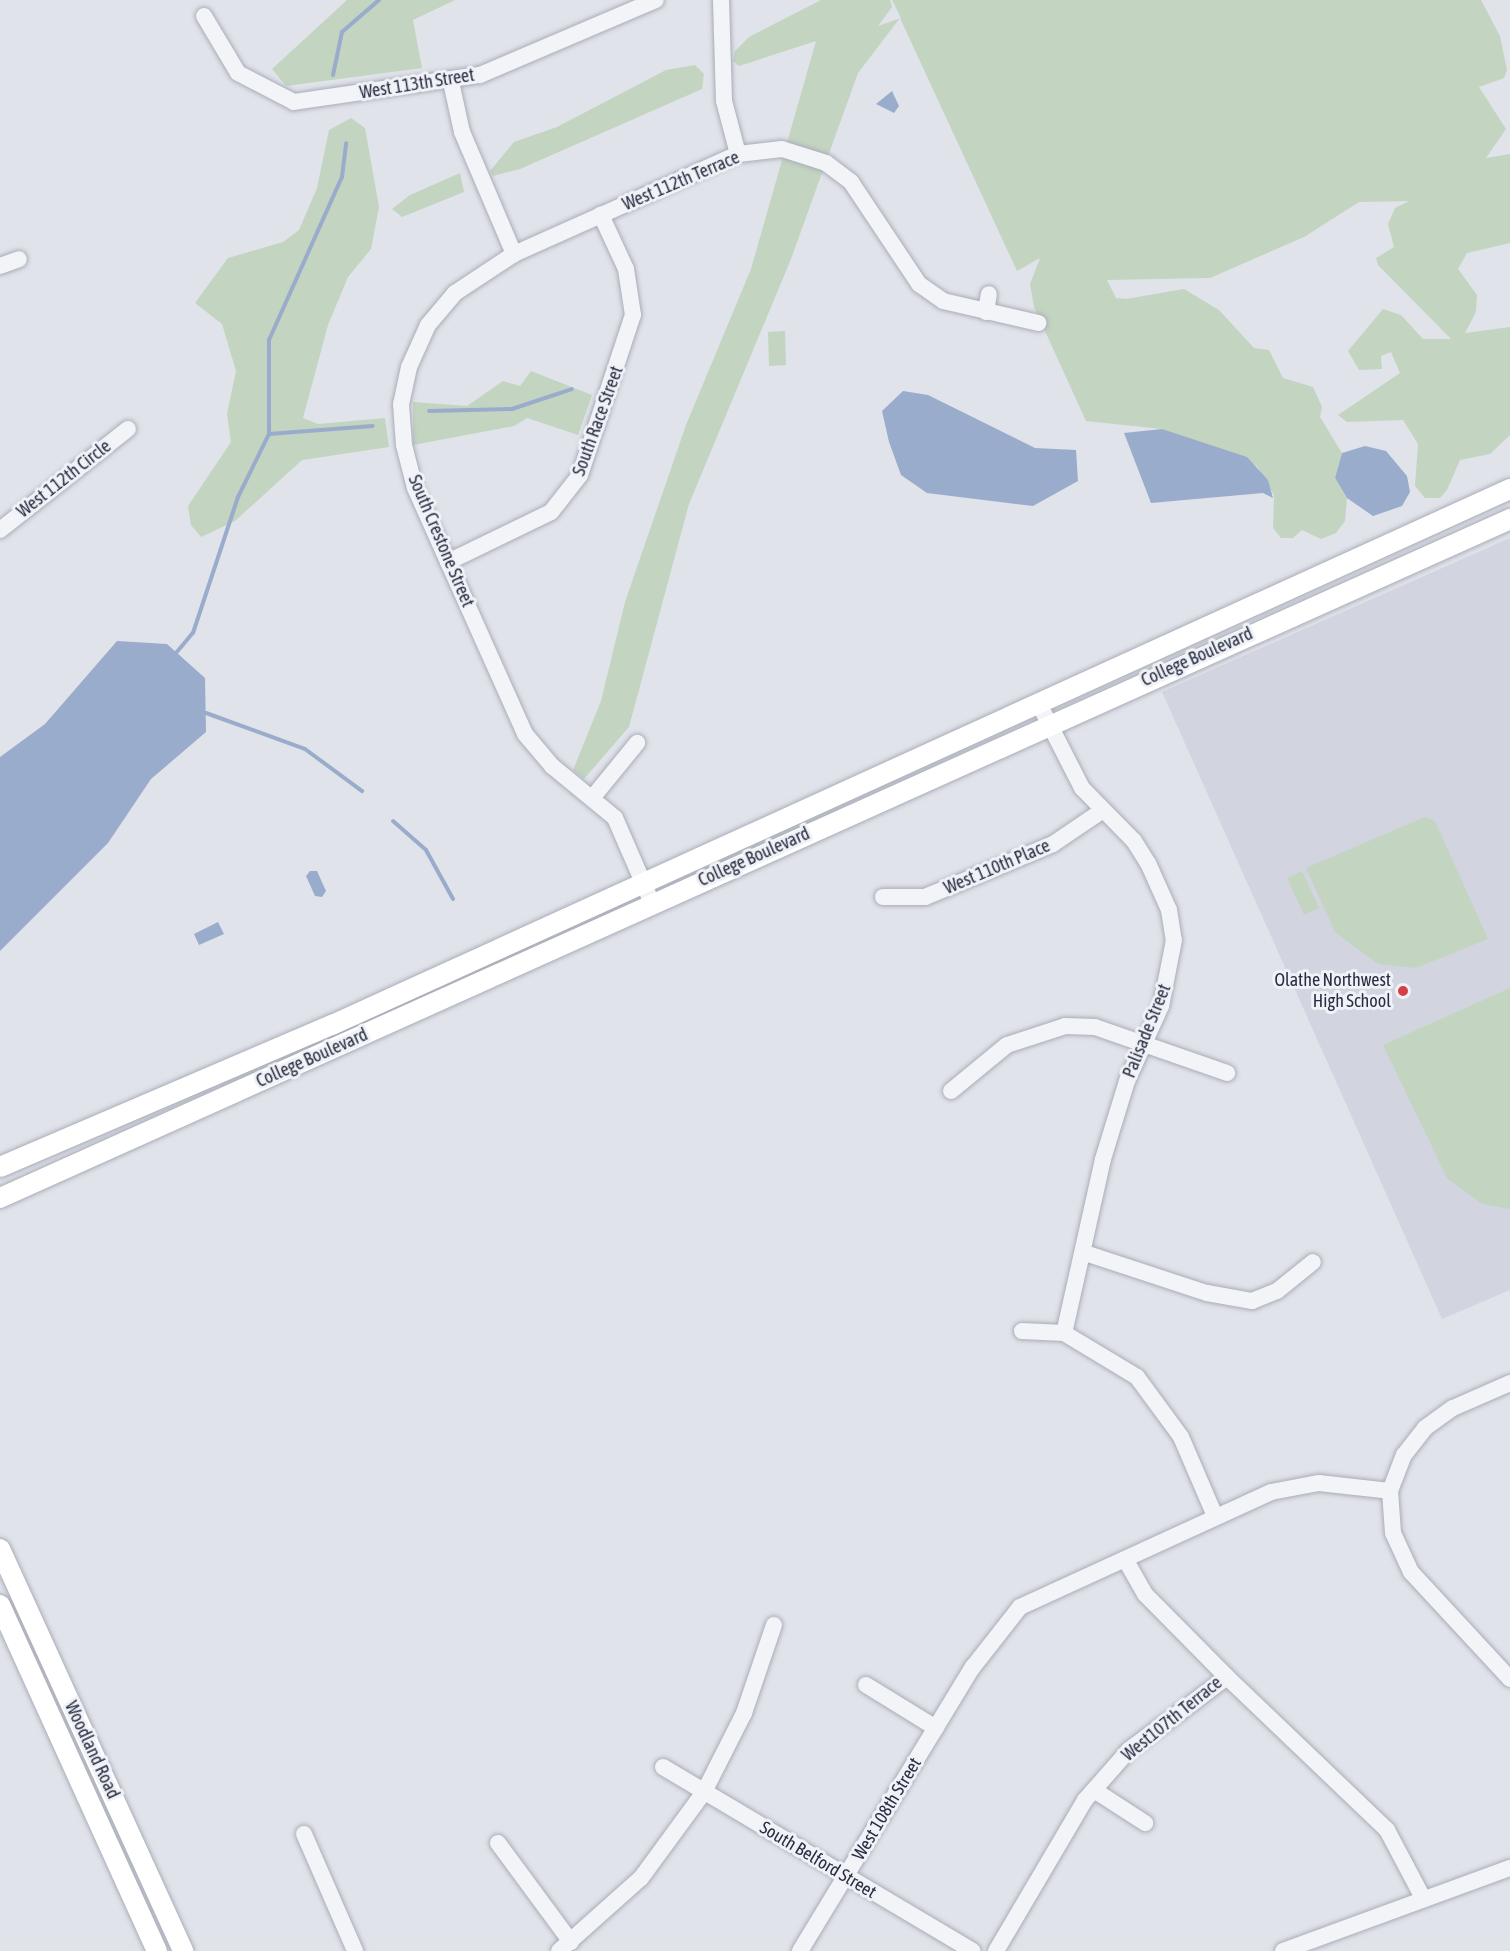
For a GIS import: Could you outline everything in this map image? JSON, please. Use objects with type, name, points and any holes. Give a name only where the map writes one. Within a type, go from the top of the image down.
[{"type":"main road","name":"College Boulevard","points":[[0,1167],[332,1025],[642,880],[1510,489]]},
{"type":"main road","name":"College Boulevard","points":[[0,1198],[1048,723],[1510,519]]},
{"type":"main road","name":"Woodland Road","points":[[0,1549],[183,1951]]},
{"type":"main road","name":"Woodland Road","points":[[0,1605],[157,1951]]},
{"type":"street","name":"West 113th Street","points":[[204,16],[238,74],[294,102],[451,82],[656,0]]},
{"type":"street","points":[[721,0],[724,101],[738,154]]},
{"type":"street","points":[[451,82],[478,175],[514,254]]},
{"type":"street","name":"West 112th Terrace","points":[[514,254],[738,154],[782,149],[826,163],[851,182],[919,284],[943,301],[1038,323]]},
{"type":"street","name":"South Race Street","points":[[448,561],[551,512],[580,475],[633,315],[626,269],[602,215]]},
{"type":"street","name":"South Crestone Street","points":[[514,254],[455,293],[429,325],[409,367],[401,404],[404,445],[415,488],[525,734],[552,766],[593,797],[615,818],[652,903]]},
{"type":"street","points":[[0,266],[19,259]]},
{"type":"street","points":[[986,312],[989,294]]},
{"type":"street","name":"West 112th Circle","points":[[0,530],[128,429]]},
{"type":"street","name":"Palisade Street","points":[[1038,702],[1069,768],[1102,810],[1134,841],[1169,910],[1172,968],[1103,1159],[1085,1252],[1064,1333]]},
{"type":"street","points":[[593,797],[637,743]]},
{"type":"street","name":"West 110th Place","points":[[883,897],[925,897],[1053,844],[1102,810]]},
{"type":"street","points":[[951,1091],[1007,1045],[1065,1026],[1095,1027],[1227,1073]]},
{"type":"street","points":[[1085,1252],[1207,1293],[1252,1301],[1277,1291],[1313,1262]]},
{"type":"street","points":[[1022,1331],[1064,1333],[1137,1377],[1181,1437],[1215,1516]]},
{"type":"street","points":[[1510,1383],[1453,1408],[1425,1428],[1404,1455],[1390,1491],[1393,1533],[1411,1572],[1510,1679]]},
{"type":"street","name":"West 108th Street","points":[[800,1951],[973,1667],[1020,1607],[1215,1516],[1304,1484],[1390,1491]]},
{"type":"street","name":"West107th Terrace","points":[[996,1951],[1094,1790],[1129,1750],[1227,1677],[1145,1594],[1125,1559]]},
{"type":"street","points":[[498,1844],[565,1947],[641,1878],[705,1792],[744,1713],[774,1625]]},
{"type":"street","points":[[1227,1677],[1387,1830],[1422,1896]]},
{"type":"street","points":[[866,1685],[936,1728]]},
{"type":"street","name":"South Belford Street","points":[[663,1767],[973,1951]]},
{"type":"street","points":[[1094,1790],[1145,1823]]},
{"type":"street","points":[[304,1834],[355,1951]]},
{"type":"street","points":[[1283,1951],[1422,1896],[1510,1868]]},
{"type":"shaded area","name":"Olathe Northwest High School","points":[[1510,538],[1510,1290],[1442,1319],[1162,692]]},
{"type":"green space","points":[[347,0],[455,0],[413,20],[422,68],[286,86],[272,69]]},
{"type":"green space","points":[[821,0],[890,0],[892,7],[878,26],[900,18],[858,73],[791,259],[689,504],[629,727],[584,779],[573,770],[601,701],[625,602],[686,425],[751,269],[816,41],[739,66],[733,61],[735,51],[749,37]]},
{"type":"green space","points":[[892,0],[1481,0],[1500,36],[1507,70],[1504,78],[1479,87],[1506,129],[1486,158],[1510,154],[1510,243],[1467,253],[1458,269],[1477,295],[1476,312],[1465,333],[1510,327],[1510,435],[1490,454],[1460,460],[1447,490],[1440,498],[1425,498],[1415,486],[1418,444],[1403,420],[1347,422],[1338,415],[1400,373],[1391,352],[1381,356],[1382,369],[1359,370],[1348,351],[1383,309],[1401,315],[1423,339],[1451,339],[1378,265],[1376,258],[1394,247],[1388,224],[1395,208],[1409,201],[1359,202],[1304,237],[1210,278],[1107,280],[1116,298],[1126,299],[1184,289],[1219,310],[1254,348],[1269,350],[1283,378],[1313,387],[1322,407],[1320,417],[1342,453],[1335,478],[1347,498],[1345,521],[1336,533],[1321,539],[1302,530],[1293,538],[1281,538],[1273,528],[1274,495],[1257,466],[1162,429],[1086,421],[1034,307],[1030,284],[1040,258],[1017,271]]},
{"type":"green space","points":[[695,65],[704,74],[702,89],[520,169],[493,176],[490,171],[514,142],[557,127],[666,70]]},
{"type":"green space","points":[[351,118],[365,128],[379,207],[371,249],[348,277],[328,325],[303,418],[318,424],[385,418],[389,447],[302,460],[235,521],[201,537],[191,525],[188,506],[231,442],[227,414],[236,371],[222,324],[195,303],[228,258],[283,242],[299,230],[317,188],[329,130]]},
{"type":"green space","points":[[460,173],[464,192],[402,217],[392,209],[410,195]]},
{"type":"green space","points":[[785,331],[786,365],[769,366],[768,332]]},
{"type":"green space","points":[[531,371],[592,395],[578,435],[527,418],[514,426],[413,445],[413,402],[467,406],[503,381],[520,386]]},
{"type":"green space","points":[[1425,817],[1435,821],[1488,939],[1416,968],[1378,964],[1335,932],[1306,868]]},
{"type":"green space","points":[[1302,871],[1319,908],[1304,915],[1287,878]]},
{"type":"green space","points":[[1510,988],[1510,1209],[1482,1204],[1447,1178],[1383,1045]]},
{"type":"water","points":[[892,91],[899,106],[894,113],[876,104]]},
{"type":"water","points":[[903,391],[928,395],[1035,448],[1076,450],[1078,481],[1033,506],[927,493],[901,475],[889,442],[882,411]]},
{"type":"water","points":[[1162,429],[1247,457],[1268,480],[1273,498],[1263,493],[1151,503],[1124,433]]},
{"type":"water","points":[[1365,446],[1386,451],[1407,476],[1410,492],[1402,506],[1373,516],[1347,498],[1335,478],[1342,453]]},
{"type":"water","points":[[117,641],[167,644],[205,678],[206,732],[151,779],[108,843],[0,951],[0,757],[45,724]]},
{"type":"water","points":[[310,871],[317,871],[326,891],[322,897],[315,896],[306,876]]},
{"type":"water","points":[[218,922],[224,934],[199,945],[194,934]]},
{"type":"waterway","points":[[333,75],[342,32],[379,0]]},
{"type":"waterway","points":[[176,653],[193,633],[238,497],[269,434],[269,340],[342,177],[346,143]]},
{"type":"waterway","points":[[429,411],[512,409],[572,389]]},
{"type":"waterway","points":[[269,434],[373,426]]},
{"type":"waterway","points":[[206,713],[305,749],[362,791]]},
{"type":"waterway","points":[[393,821],[426,850],[453,899]]},
{"type":"place","name":"Olathe Northwest High School","points":[[1403,991]]}]
